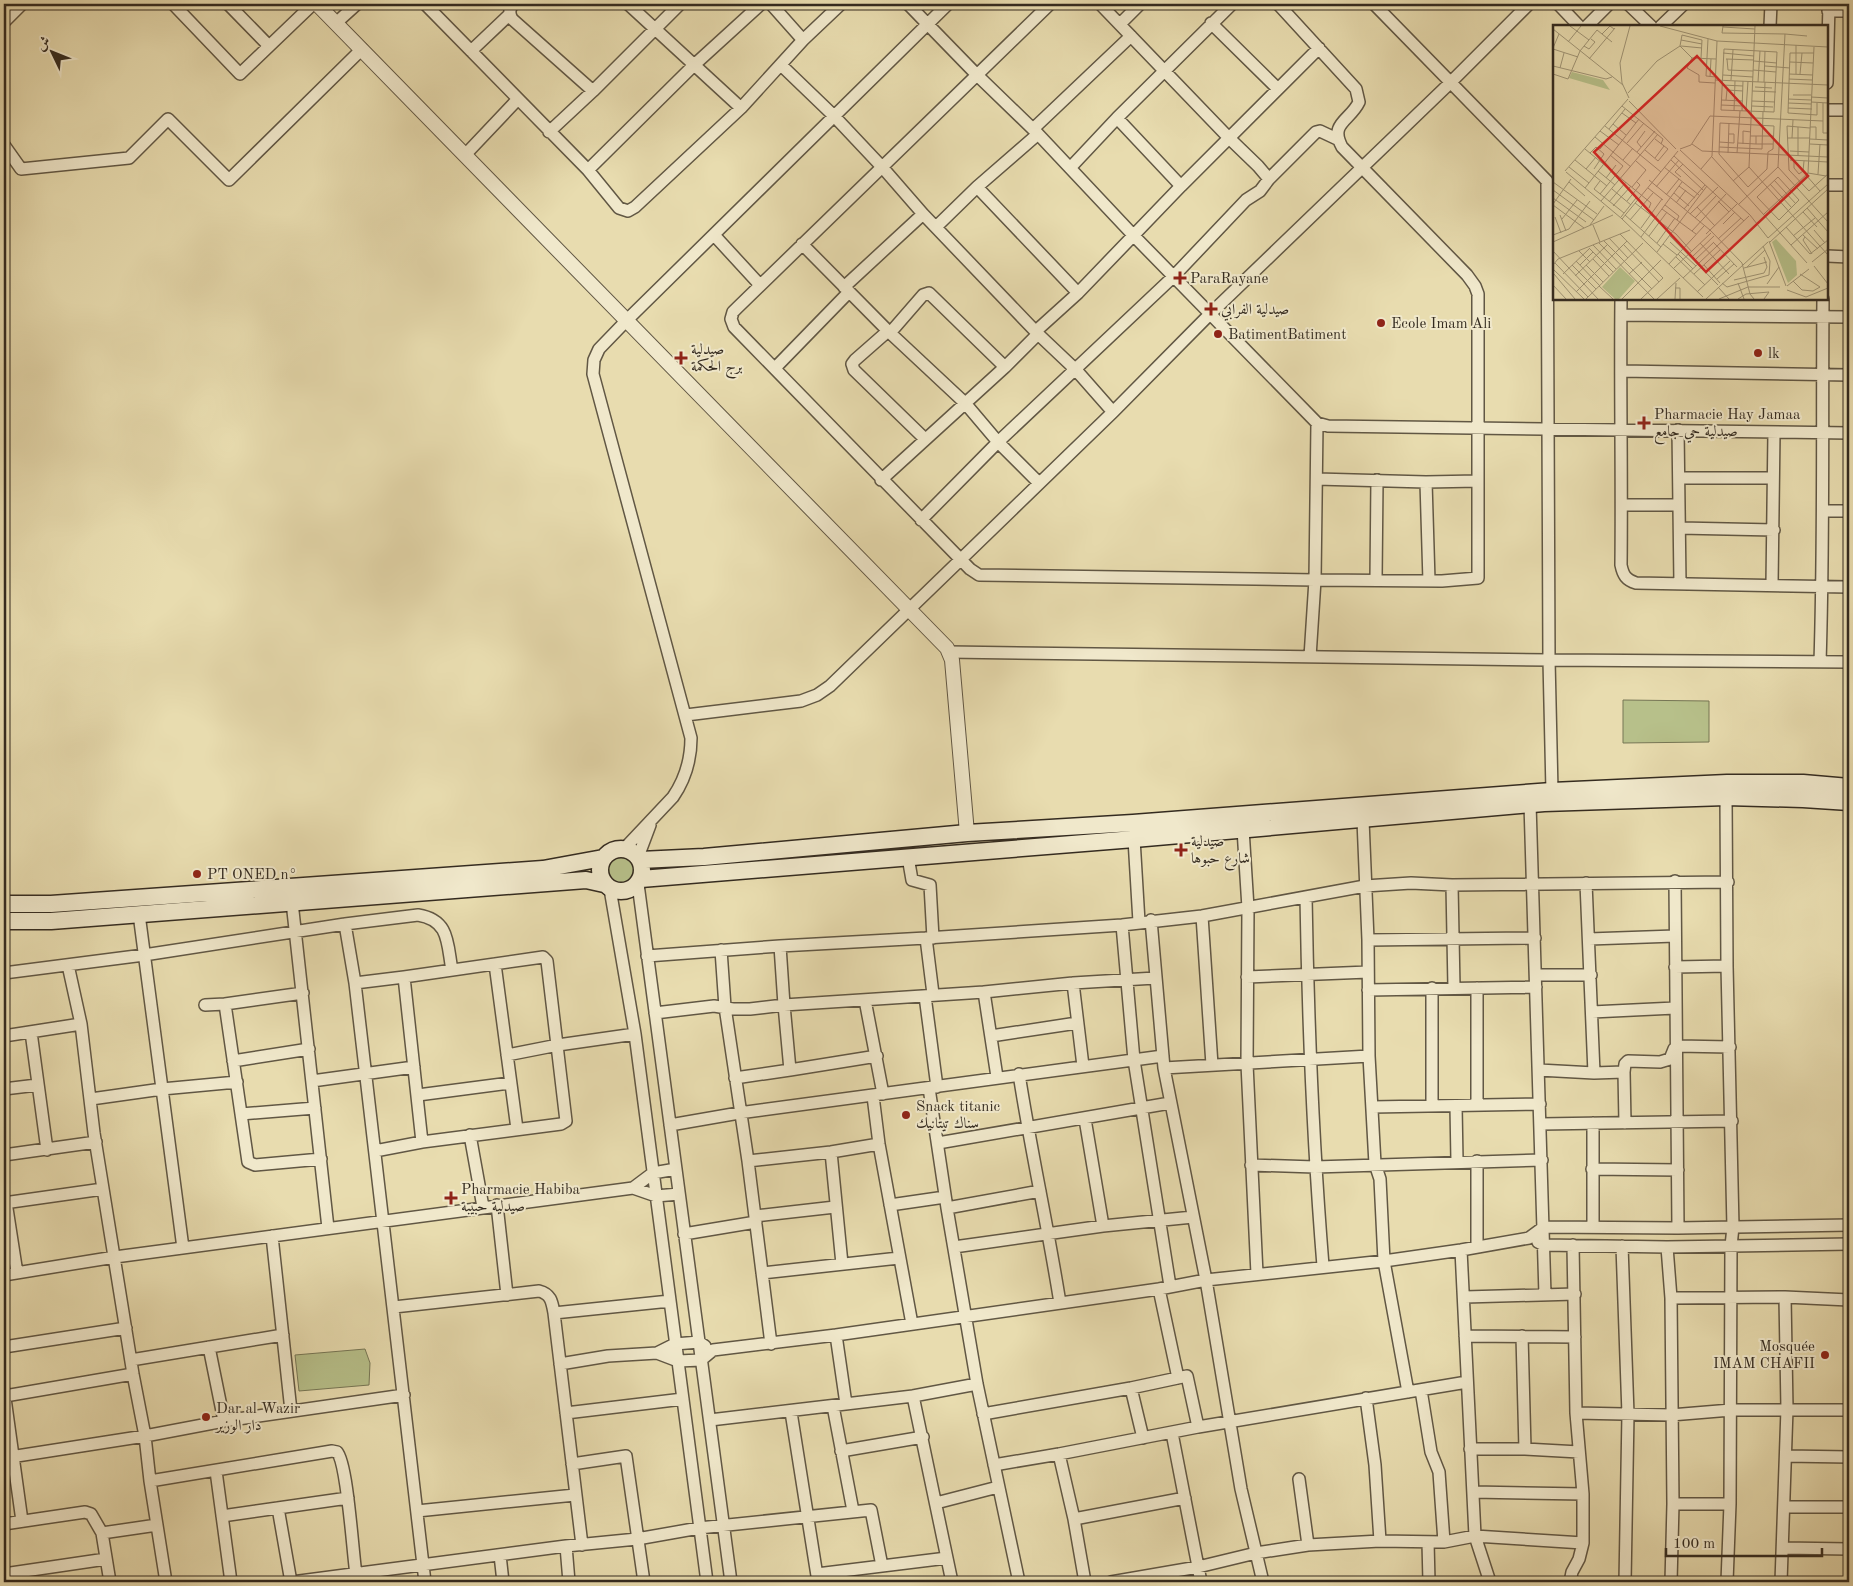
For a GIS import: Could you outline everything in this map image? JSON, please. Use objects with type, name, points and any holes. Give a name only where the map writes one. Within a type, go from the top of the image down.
[{"type":"main road","points":[[4,904],[51,904],[543,869],[603,858],[613,851],[634,855],[704,857],[967,833],[1133,823],[1552,791],[1727,783],[1803,783],[1849,787]]},
{"type":"main road","points":[[639,881],[1363,820],[1530,804],[1726,797],[1849,802]]},
{"type":"main road","points":[[4,921],[51,921],[586,880],[622,892],[633,888],[639,881],[642,866],[634,855]]},
{"type":"main road","points":[[603,858],[600,866],[600,875],[607,886]]},
{"type":"street","points":[[4,22],[22,4]]},
{"type":"street","points":[[173,4],[240,74],[315,4],[362,49],[909,608],[949,652],[952,660],[967,833]]},
{"type":"street","points":[[228,4],[269,46]]},
{"type":"street","points":[[336,23],[357,4]]},
{"type":"street","points":[[628,4],[740,108]]},
{"type":"street","points":[[549,132],[593,92],[680,4]]},
{"type":"street","points":[[588,170],[693,66],[761,4]]},
{"type":"street","points":[[771,4],[803,40]]},
{"type":"street","points":[[908,4],[1036,132],[1134,236],[1317,423],[1328,426],[1849,433]]},
{"type":"street","points":[[634,855],[657,813],[679,788],[688,768],[691,738],[593,374],[594,360],[599,349],[627,320],[948,4]]},
{"type":"street","points":[[1050,4],[733,312],[731,320],[734,327],[881,480],[974,573],[987,576],[1315,580],[1429,581],[1478,578],[1478,294],[1467,275],[1342,147],[1336,134],[1338,128],[1359,102],[1356,89],[1278,4]]},
{"type":"street","points":[[1100,4],[1269,179]]},
{"type":"street","points":[[1120,24],[1140,4]]},
{"type":"street","points":[[1070,168],[1117,118],[1232,4]]},
{"type":"street","points":[[1374,4],[1450,83],[1551,181],[1548,428],[1549,660],[1552,791]]},
{"type":"street","points":[[686,715],[793,703],[817,695],[830,686],[960,558],[1113,412],[1210,314],[1450,83],[1529,4]]},
{"type":"street","points":[[1558,4],[1578,25]]},
{"type":"street","points":[[1587,25],[1609,4]]},
{"type":"street","points":[[1628,4],[1650,25]]},
{"type":"street","points":[[1662,25],[1684,4]]},
{"type":"street","points":[[1770,25],[1771,4]]},
{"type":"street","points":[[433,6],[471,51],[588,170],[619,208],[628,211],[635,207],[740,108],[835,6]]},
{"type":"street","points":[[1828,25],[1828,7],[1849,11]]},
{"type":"street","points":[[511,9],[512,19],[593,92]]},
{"type":"street","points":[[471,51],[511,9]]},
{"type":"street","points":[[1211,23],[1278,89]]},
{"type":"street","points":[[936,227],[1036,132],[1131,36]]},
{"type":"street","points":[[881,480],[1005,367],[1037,332],[1078,293],[1181,186],[1319,48]]},
{"type":"street","points":[[4,145],[21,169],[129,158],[168,119],[229,180],[362,49]]},
{"type":"street","points":[[781,65],[834,116],[923,214],[1076,370],[1113,412]]},
{"type":"street","points":[[465,155],[518,100]]},
{"type":"street","points":[[1828,110],[1849,110]]},
{"type":"street","points":[[1117,118],[1181,186]]},
{"type":"street","points":[[921,520],[998,442],[1173,276],[1246,200],[1260,191],[1269,179],[1316,132],[1320,131],[1337,139]]},
{"type":"street","points":[[1828,185],[1849,185]]},
{"type":"street","points":[[977,187],[1078,293]]},
{"type":"street","points":[[775,368],[847,289],[923,214]]},
{"type":"street","points":[[714,235],[760,285]]},
{"type":"street","points":[[802,244],[889,332],[964,403],[998,442],[1039,483]]},
{"type":"street","points":[[1828,256],[1849,257]]},
{"type":"street","points":[[925,439],[854,370],[852,364],[854,360],[889,332],[923,294],[929,293],[1005,367]]},
{"type":"street","points":[[1621,300],[1622,371],[1620,430],[1621,565],[1623,574],[1628,580],[1636,583],[1849,587]]},
{"type":"street","points":[[1820,662],[1823,511],[1823,300]]},
{"type":"street","points":[[1621,316],[1849,317]]},
{"type":"street","points":[[1622,371],[1849,375]]},
{"type":"street","points":[[1310,657],[1315,580],[1317,423]]},
{"type":"street","points":[[1678,430],[1680,584]]},
{"type":"street","points":[[1772,585],[1774,432]]},
{"type":"street","points":[[1679,478],[1773,478]]},
{"type":"street","points":[[1317,479],[1426,482],[1478,481]]},
{"type":"street","points":[[1376,580],[1377,480]]},
{"type":"street","points":[[1426,482],[1429,581]]},
{"type":"street","points":[[1622,505],[1679,505]]},
{"type":"street","points":[[1823,511],[1849,511]]},
{"type":"street","points":[[1680,528],[1774,530]]},
{"type":"street","points":[[949,652],[1849,662]]},
{"type":"street","points":[[1726,797],[1727,966],[1733,1227],[1731,1246],[1730,1504],[1727,1582]]},
{"type":"street","points":[[1530,804],[1545,1295]]},
{"type":"street","points":[[1363,820],[1368,940],[1369,1056],[1376,1164],[1380,1179],[1384,1261],[1408,1392]]},
{"type":"street","points":[[1243,829],[1248,908],[1247,1064],[1256,1274]]},
{"type":"street","points":[[1134,839],[1139,922]]},
{"type":"street","points":[[908,857],[912,880],[930,885],[929,995],[933,1087],[938,1143],[946,1203],[977,1384],[1019,1582]]},
{"type":"street","points":[[639,881],[647,956],[731,1582]]},
{"type":"street","points":[[647,956],[1122,925],[1151,920],[1202,916],[1365,886],[1411,883],[1452,885],[1674,881],[1728,882]]},
{"type":"street","points":[[1674,881],[1678,1228]]},
{"type":"street","points":[[1586,883],[1594,1073]]},
{"type":"street","points":[[1452,885],[1454,988]]},
{"type":"street","points":[[607,886],[635,1034],[706,1582]]},
{"type":"street","points":[[1306,897],[1309,1060],[1315,1166],[1324,1266]]},
{"type":"street","points":[[292,902],[328,1228]]},
{"type":"street","points":[[139,914],[183,1248]]},
{"type":"street","points":[[4,973],[144,955],[345,924],[418,915],[428,917],[441,925],[445,935],[452,970]]},
{"type":"street","points":[[1202,916],[1212,1065]]},
{"type":"street","points":[[1151,920],[1164,1068],[1206,1280],[1241,1489],[1264,1582]]},
{"type":"street","points":[[345,924],[355,983],[425,1582]]},
{"type":"street","points":[[1122,925],[1134,1060],[1160,1221],[1165,1288],[1178,1378]]},
{"type":"street","points":[[1589,939],[1675,936]]},
{"type":"street","points":[[1368,940],[1534,938]]},
{"type":"street","points":[[780,946],[790,1070]]},
{"type":"street","points":[[721,950],[725,1008],[739,1113],[748,1161],[771,1344]]},
{"type":"street","points":[[355,983],[404,978],[544,957],[547,961],[558,1045],[566,1120],[561,1124],[375,1150]]},
{"type":"street","points":[[495,964],[516,1129]]},
{"type":"street","points":[[68,965],[81,1024],[103,1189],[145,1436],[166,1582]]},
{"type":"street","points":[[1675,967],[1727,966]]},
{"type":"street","points":[[1247,977],[1368,972]]},
{"type":"street","points":[[1536,975],[1591,975]]},
{"type":"street","points":[[404,978],[422,1142]]},
{"type":"street","points":[[655,1013],[714,1006],[750,1009],[1155,978]]},
{"type":"street","points":[[1072,983],[1083,1066]]},
{"type":"street","points":[[1368,990],[1536,987]]},
{"type":"street","points":[[1432,988],[1432,1106]]},
{"type":"street","points":[[1477,988],[1477,1104]]},
{"type":"street","points":[[984,992],[996,1077]]},
{"type":"street","points":[[205,1005],[303,994]]},
{"type":"street","points":[[866,1000],[877,1056],[879,1144],[912,1324]]},
{"type":"street","points":[[225,1004],[247,1158],[255,1165],[321,1159]]},
{"type":"street","points":[[1592,1012],[1676,1008]]},
{"type":"street","points":[[991,1036],[1077,1023]]},
{"type":"street","points":[[4,1036],[81,1024]]},
{"type":"street","points":[[31,1032],[46,1150]]},
{"type":"street","points":[[507,1055],[558,1045],[635,1034]]},
{"type":"street","points":[[1676,1047],[1730,1047]]},
{"type":"street","points":[[1625,1123],[1625,1064],[1628,1061],[1660,1062],[1670,1059],[1676,1047]]},
{"type":"street","points":[[233,1061],[309,1049]]},
{"type":"street","points":[[734,1078],[877,1056]]},
{"type":"street","points":[[670,1126],[739,1113],[1163,1056]]},
{"type":"street","points":[[1164,1068],[1369,1056]]},
{"type":"street","points":[[312,1081],[414,1067]]},
{"type":"street","points":[[1539,1070],[1594,1073],[1624,1072]]},
{"type":"street","points":[[1020,1074],[1060,1303]]},
{"type":"street","points":[[91,1099],[162,1089],[236,1082]]},
{"type":"street","points":[[418,1095],[510,1083]]},
{"type":"street","points":[[4,1089],[37,1085]]},
{"type":"street","points":[[938,1143],[1170,1103]]},
{"type":"street","points":[[1372,1107],[1540,1104]]},
{"type":"street","points":[[1456,1106],[1457,1161]]},
{"type":"street","points":[[241,1114],[315,1108]]},
{"type":"street","points":[[1085,1119],[1103,1226]]},
{"type":"street","points":[[1541,1124],[1732,1121]]},
{"type":"street","points":[[1593,1123],[1593,1226]]},
{"type":"street","points":[[470,1136],[483,1207]]},
{"type":"street","points":[[4,1155],[96,1142]]},
{"type":"street","points":[[748,1161],[831,1152],[879,1144]]},
{"type":"street","points":[[831,1152],[842,1264]]},
{"type":"street","points":[[1251,1165],[1315,1166],[1542,1160]]},
{"type":"street","points":[[1477,1161],[1477,1247]]},
{"type":"street","points":[[633,1188],[653,1173],[676,1169]]},
{"type":"street","points":[[1592,1169],[1678,1170]]},
{"type":"street","points":[[4,1275],[115,1257],[633,1188],[656,1196],[679,1194]]},
{"type":"street","points":[[16,1273],[5,1203],[103,1189]]},
{"type":"street","points":[[890,1205],[946,1203],[1040,1191]]},
{"type":"street","points":[[497,1205],[507,1295]]},
{"type":"street","points":[[684,1234],[755,1219],[835,1206]]},
{"type":"street","points":[[954,1247],[1103,1226],[1193,1217]]},
{"type":"street","points":[[657,1353],[678,1361],[701,1360],[713,1350],[836,1335],[1165,1288],[1206,1280],[1384,1261],[1461,1250],[1530,1238],[1544,1227],[1849,1226]]},
{"type":"street","points":[[272,1236],[291,1411]]},
{"type":"street","points":[[1530,1238],[1544,1245],[1667,1247],[1849,1244]]},
{"type":"street","points":[[1570,1582],[1583,1543],[1583,1494],[1576,1413],[1573,1245]]},
{"type":"street","points":[[1622,1246],[1628,1414],[1625,1582]]},
{"type":"street","points":[[1667,1247],[1671,1298],[1673,1504],[1671,1582]]},
{"type":"street","points":[[1461,1250],[1465,1297],[1465,1336],[1475,1536],[1490,1582]]},
{"type":"street","points":[[762,1273],[899,1258]]},
{"type":"street","points":[[394,1307],[539,1291],[544,1292],[550,1297],[554,1313],[582,1544]]},
{"type":"street","points":[[1465,1297],[1575,1294]]},
{"type":"street","points":[[1671,1298],[1785,1297],[1849,1300]]},
{"type":"street","points":[[1781,1582],[1787,1409],[1785,1297]]},
{"type":"street","points":[[554,1313],[670,1301]]},
{"type":"street","points":[[4,1347],[126,1328]]},
{"type":"street","points":[[131,1360],[283,1335]]},
{"type":"street","points":[[836,1335],[846,1404]]},
{"type":"street","points":[[1465,1336],[1575,1337]]},
{"type":"street","points":[[1522,1336],[1525,1449]]},
{"type":"street","points":[[560,1364],[608,1356],[657,1353],[675,1344],[699,1342],[713,1350]]},
{"type":"street","points":[[209,1347],[224,1421]]},
{"type":"street","points":[[22,1520],[8,1457],[4,1394],[133,1374]]},
{"type":"street","points":[[983,1414],[1131,1388],[1187,1376],[1198,1427]]},
{"type":"street","points":[[994,1465],[1198,1427],[1467,1382]]},
{"type":"street","points":[[710,1420],[791,1412],[913,1396],[977,1384]]},
{"type":"street","points":[[1131,1388],[1143,1438]]},
{"type":"street","points":[[1421,1390],[1431,1452],[1439,1472],[1444,1542]]},
{"type":"street","points":[[8,1457],[145,1436],[224,1421],[404,1395]]},
{"type":"street","points":[[913,1396],[952,1582]]},
{"type":"street","points":[[1366,1398],[1375,1465],[1380,1541]]},
{"type":"street","points":[[566,1413],[682,1399]]},
{"type":"street","points":[[832,1406],[853,1511]]},
{"type":"street","points":[[1576,1413],[1671,1415],[1731,1410],[1849,1410]]},
{"type":"street","points":[[791,1412],[817,1578],[882,1566],[948,1558]]},
{"type":"street","points":[[1172,1433],[1201,1582]]},
{"type":"street","points":[[841,1451],[922,1437]]},
{"type":"street","points":[[1470,1449],[1525,1449],[1579,1452]]},
{"type":"street","points":[[150,1481],[332,1451],[337,1452],[342,1458],[356,1578]]},
{"type":"street","points":[[1059,1454],[1074,1519],[1085,1582]]},
{"type":"street","points":[[572,1464],[626,1456],[644,1582]]},
{"type":"street","points":[[1786,1456],[1849,1457]]},
{"type":"street","points":[[216,1471],[232,1582]]},
{"type":"street","points":[[1299,1479],[1308,1545]]},
{"type":"street","points":[[936,1503],[998,1487]]},
{"type":"street","points":[[1473,1492],[1583,1494]]},
{"type":"street","points":[[417,1512],[575,1495]]},
{"type":"street","points":[[222,1516],[348,1498]]},
{"type":"street","points":[[1074,1519],[1185,1498]]},
{"type":"street","points":[[1673,1504],[1730,1504]]},
{"type":"street","points":[[1784,1507],[1849,1507]]},
{"type":"street","points":[[278,1508],[291,1582],[356,1578],[423,1565],[582,1544],[637,1539],[699,1528],[871,1510],[882,1566]]},
{"type":"street","points":[[4,1524],[85,1512],[91,1514],[102,1533],[110,1582]]},
{"type":"street","points":[[102,1533],[157,1525]]},
{"type":"street","points":[[1111,1582],[1198,1567],[1256,1553],[1308,1545],[1380,1541],[1444,1542],[1475,1536],[1583,1543]]},
{"type":"street","points":[[1428,1542],[1429,1582]]},
{"type":"street","points":[[566,1546],[569,1582]]},
{"type":"street","points":[[1783,1548],[1849,1549]]},
{"type":"street","points":[[500,1555],[503,1582]]},
{"type":"street","points":[[4,1574],[106,1559]]},
{"type":"green space","points":[[1623,700],[1709,701],[1709,742],[1623,743]]},
{"type":"green space","points":[[621,852],[627,853],[632,857],[636,862],[636,874],[632,879],[627,883],[621,884],[615,883],[610,879],[606,874],[605,868],[606,862],[610,857],[615,853]]},
{"type":"green space","points":[[365,1349],[370,1363],[369,1385],[299,1391],[295,1355]]},
{"type":"place","name":"ParaRayane","points":[[1180,278]]},
{"type":"place","name":"صيدلية الفرابي","points":[[1211,309]]},
{"type":"place","name":"Ecole Imam Ali","points":[[1381,323]]},
{"type":"place","name":"BatimentBatiment","points":[[1218,334]]},
{"type":"place","name":"lk","points":[[1758,353]]},
{"type":"place","name":"صيدلية برج الحكمة","points":[[681,358]]},
{"type":"place","name":"Pharmacie Hay Jamaa صيدلية حي جامع","points":[[1644,423]]},
{"type":"place","name":"صيدلية شارع حبوها","points":[[1181,850]]},
{"type":"place","name":"PT ONED n°","points":[[197,874]]},
{"type":"place","name":"Snack titanic سناك تيتانيك","points":[[906,1115]]},
{"type":"place","name":"Pharmacie Habiba صيدلية حبيبة","points":[[451,1198]]},
{"type":"place","name":"Mosquée IMAM CHAFII","points":[[1825,1355]]},
{"type":"place","name":"Dar al Wazir دار الوزير","points":[[206,1417]]}]
